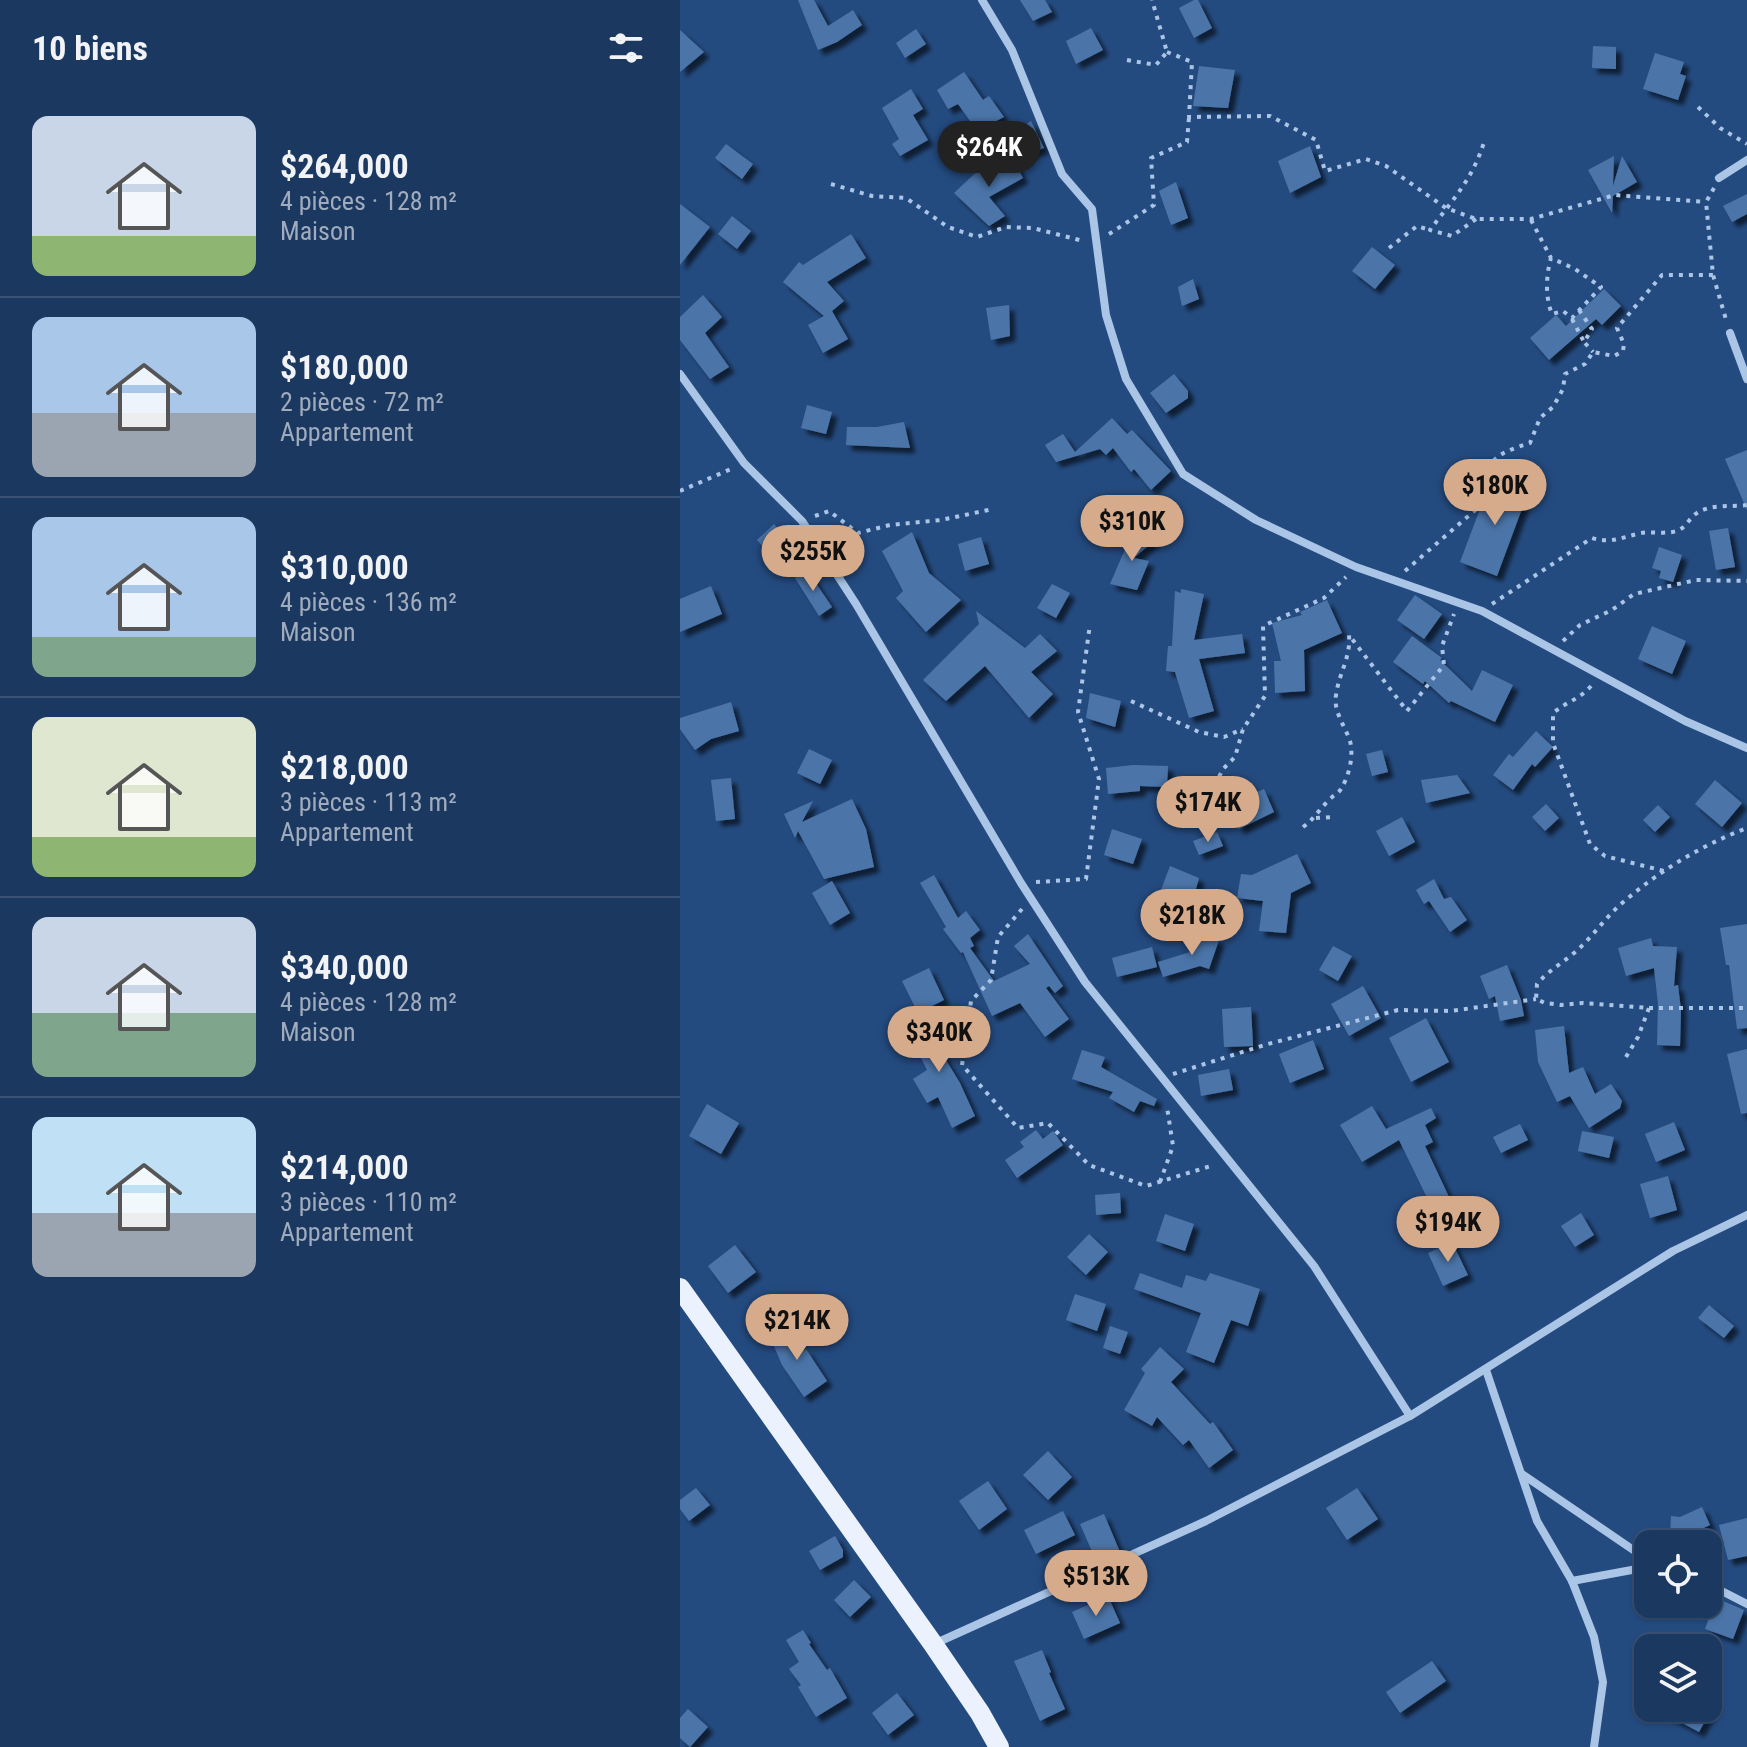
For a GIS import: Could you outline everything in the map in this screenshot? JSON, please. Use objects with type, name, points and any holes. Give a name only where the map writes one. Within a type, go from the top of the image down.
[{"type":"main road","points":[[680,1288],[933,1644],[999,1747]]},
{"type":"street","points":[[982,0],[1012,50],[1062,174],[1092,209],[1106,315],[1126,379],[1183,474],[1256,520],[1356,567],[1482,611],[1685,721],[1747,748]]},
{"type":"street","points":[[1719,178],[1747,160]]},
{"type":"street","points":[[1730,333],[1747,379]]},
{"type":"street","points":[[680,374],[744,463],[802,521],[856,604],[1021,883],[1085,982],[1314,1266],[1410,1416]]},
{"type":"street","points":[[933,1644],[1206,1521],[1410,1416],[1673,1251],[1747,1215]]},
{"type":"street","points":[[1486,1370],[1537,1521],[1572,1581],[1594,1637],[1603,1682],[1594,1747]]},
{"type":"street","points":[[1521,1474],[1634,1551]]},
{"type":"street","points":[[1572,1581],[1634,1570]]},
{"type":"street","points":[[1722,1591],[1747,1604]]},
{"type":"path","points":[[1152,0],[1167,52]]},
{"type":"path","points":[[831,184],[872,196],[906,198],[948,227],[977,237],[1006,227],[1033,228],[1096,243],[1154,205],[1151,158],[1187,142],[1192,62],[1167,52]]},
{"type":"path","points":[[1127,60],[1156,65],[1167,52]]},
{"type":"path","points":[[1698,107],[1720,128],[1747,144]]},
{"type":"path","points":[[1189,117],[1270,116],[1316,140],[1325,171],[1366,159],[1386,166],[1446,208],[1476,219],[1531,219],[1615,195],[1706,202]]},
{"type":"path","points":[[1430,230],[1477,165],[1485,139]]},
{"type":"path","points":[[1719,178],[1706,202],[1713,275],[1730,333]]},
{"type":"path","points":[[1389,248],[1417,226],[1452,236],[1476,219]]},
{"type":"path","points":[[1531,219],[1551,258],[1575,269],[1601,287],[1572,318]]},
{"type":"path","points":[[1551,258],[1547,303],[1552,314],[1563,311],[1572,318],[1584,342],[1593,352],[1614,356],[1623,351],[1624,344],[1617,328],[1662,275],[1713,275]]},
{"type":"path","points":[[1579,310],[1592,329],[1584,342]]},
{"type":"path","points":[[1394,581],[1488,499],[1484,480],[1489,464],[1501,452],[1530,443],[1540,418],[1553,407],[1563,389],[1565,374],[1585,364],[1593,352]]},
{"type":"path","points":[[680,491],[744,463]]},
{"type":"path","points":[[1482,611],[1592,538],[1604,542],[1642,533],[1677,531],[1687,525],[1695,513],[1747,505]]},
{"type":"path","points":[[802,521],[829,511],[858,533],[993,509]]},
{"type":"path","points":[[1171,806],[1195,802],[1214,787],[1223,769],[1235,757],[1243,729],[1265,696],[1263,626],[1324,598],[1356,567]]},
{"type":"path","points":[[1552,650],[1580,625],[1612,610],[1634,594],[1696,580],[1747,581]]},
{"type":"path","points":[[1303,827],[1316,818],[1328,801],[1341,791],[1351,764],[1351,744],[1338,714],[1335,696],[1350,646],[1349,635],[1407,711],[1444,665],[1442,646],[1458,604]]},
{"type":"path","points":[[1021,883],[1086,879],[1099,779],[1078,712],[1090,624]]},
{"type":"path","points":[[1600,676],[1582,697],[1567,701],[1553,713],[1553,743],[1590,844],[1605,856],[1664,871]]},
{"type":"path","points":[[1131,701],[1199,732],[1224,737],[1243,729]]},
{"type":"path","points":[[1316,818],[1333,817]]},
{"type":"path","points":[[1536,999],[1537,984],[1546,974],[1573,955],[1620,906],[1664,871],[1702,847],[1747,828]]},
{"type":"path","points":[[1032,899],[998,937],[991,980],[971,1001],[962,1065],[1018,1128],[1048,1123],[1089,1165],[1146,1186],[1228,1160]]},
{"type":"path","points":[[1160,1182],[1173,1146],[1162,1078],[1268,1044],[1398,1010],[1451,1011],[1536,999],[1561,1005],[1747,1008]]},
{"type":"path","points":[[1626,1057],[1649,1008]]},
{"type":"building","points":[[798,0],[814,0],[828,26],[853,10],[862,25],[837,42],[818,50]]},
{"type":"building","points":[[1020,0],[1045,0],[1052,12],[1033,21]]},
{"type":"building","points":[[1198,0],[1212,28],[1194,38],[1179,8]]},
{"type":"building","points":[[1091,28],[1103,50],[1076,64],[1066,41]]},
{"type":"building","points":[[916,29],[926,44],[905,58],[896,43]]},
{"type":"building","points":[[680,30],[704,52],[680,72]]},
{"type":"building","points":[[1593,46],[1616,47],[1616,69],[1592,68]]},
{"type":"building","points":[[1655,53],[1684,62],[1680,74],[1686,76],[1678,100],[1643,89]]},
{"type":"building","points":[[1199,66],[1235,70],[1228,108],[1193,106]]},
{"type":"building","points":[[964,72],[983,100],[989,96],[1004,117],[977,131],[958,104],[948,109],[937,90]]},
{"type":"building","points":[[911,89],[923,109],[913,115],[928,140],[900,156],[892,144],[899,139],[882,108]]},
{"type":"building","points":[[1031,121],[1044,148],[1024,155],[1017,131]]},
{"type":"building","points":[[726,144],[753,164],[742,179],[715,158]]},
{"type":"building","points":[[1310,146],[1321,177],[1290,193],[1278,161]]},
{"type":"building","points":[[1011,156],[1023,178],[989,197],[1005,216],[989,226],[954,193],[985,164],[988,169]]},
{"type":"building","points":[[1614,156],[1613,186],[1622,156],[1637,182],[1613,196],[1612,213],[1588,170]]},
{"type":"building","points":[[1176,182],[1188,218],[1171,225],[1159,191]]},
{"type":"building","points":[[1747,194],[1747,214],[1732,222],[1723,206]]},
{"type":"building","points":[[680,204],[710,227],[680,265]]},
{"type":"building","points":[[732,216],[751,231],[737,249],[718,234]]},
{"type":"building","points":[[851,234],[866,258],[827,282],[844,301],[832,311],[848,339],[823,353],[808,325],[824,316],[783,282],[799,262],[803,265]]},
{"type":"building","points":[[1372,247],[1395,265],[1375,289],[1352,271]]},
{"type":"building","points":[[1193,279],[1199,299],[1182,306],[1178,287]]},
{"type":"building","points":[[1604,289],[1621,306],[1602,325],[1596,319],[1549,360],[1530,338],[1556,315],[1566,326]]},
{"type":"building","points":[[703,295],[722,317],[705,333],[729,367],[710,379],[680,340],[680,317]]},
{"type":"building","points":[[1009,305],[1010,336],[991,340],[986,308]]},
{"type":"building","points":[[1174,374],[1188,391],[1188,398],[1166,413],[1150,393]]},
{"type":"building","points":[[807,405],[832,412],[826,434],[801,428]]},
{"type":"building","points":[[1112,418],[1127,434],[1132,430],[1171,471],[1151,490],[1134,469],[1131,472],[1113,448],[1106,455],[1100,449],[1056,462],[1045,445],[1063,434],[1075,452]]},
{"type":"building","points":[[904,422],[910,448],[846,445],[847,427],[877,427]]},
{"type":"building","points":[[1747,450],[1747,510],[1725,459]]},
{"type":"building","points":[[1518,471],[1523,506],[1497,576],[1460,562],[1480,509],[1500,517],[1494,475]]},
{"type":"building","points":[[774,524],[789,541],[772,557],[757,540]]},
{"type":"building","points":[[1728,528],[1735,567],[1716,570],[1709,531]]},
{"type":"building","points":[[912,532],[929,573],[961,600],[926,632],[896,598],[903,591],[882,551]]},
{"type":"building","points":[[1132,533],[1156,539],[1134,558],[1149,561],[1137,590],[1110,584]]},
{"type":"building","points":[[981,537],[989,564],[965,571],[958,544]]},
{"type":"building","points":[[1659,547],[1682,555],[1673,582],[1659,578],[1661,571],[1652,568]]},
{"type":"building","points":[[807,570],[832,607],[819,616],[795,578]]},
{"type":"building","points":[[1052,584],[1070,593],[1056,618],[1037,608]]},
{"type":"building","points":[[711,586],[722,614],[680,632],[680,599]]},
{"type":"building","points":[[1181,589],[1204,594],[1194,640],[1242,634],[1245,653],[1199,659],[1214,711],[1189,718],[1175,672],[1166,671],[1168,646],[1172,646],[1175,591],[1181,593]]},
{"type":"building","points":[[1415,595],[1442,614],[1424,639],[1397,620]]},
{"type":"building","points":[[1327,600],[1342,633],[1304,650],[1305,691],[1275,693],[1274,661],[1281,661],[1272,623],[1302,615],[1300,612]]},
{"type":"building","points":[[976,611],[1025,648],[1040,634],[1057,651],[1031,672],[1053,694],[1029,718],[985,666],[946,701],[923,680],[979,624]]},
{"type":"building","points":[[1652,626],[1686,641],[1672,674],[1638,659]]},
{"type":"building","points":[[1412,636],[1442,658],[1440,660],[1472,691],[1482,670],[1513,685],[1495,722],[1451,701],[1449,703],[1425,681],[1423,684],[1393,662]]},
{"type":"building","points":[[1090,693],[1121,701],[1115,727],[1086,718]]},
{"type":"building","points":[[731,702],[739,731],[711,739],[695,750],[680,729],[680,718]]},
{"type":"building","points":[[1536,731],[1553,747],[1535,767],[1532,764],[1513,790],[1493,775],[1509,754],[1513,757]]},
{"type":"building","points":[[809,749],[832,760],[820,784],[797,773]]},
{"type":"building","points":[[1382,750],[1388,772],[1372,776],[1366,754]]},
{"type":"building","points":[[1168,766],[1167,787],[1140,786],[1140,791],[1108,794],[1106,768]]},
{"type":"building","points":[[1457,775],[1470,793],[1426,803],[1421,780]]},
{"type":"building","points":[[731,778],[735,819],[716,821],[711,780]]},
{"type":"building","points":[[1715,780],[1742,803],[1722,827],[1695,804]]},
{"type":"building","points":[[1264,789],[1274,812],[1239,829],[1228,805]]},
{"type":"building","points":[[852,799],[866,829],[874,867],[824,879],[798,831],[795,838],[784,814],[813,801],[802,822]]},
{"type":"building","points":[[1546,804],[1559,818],[1545,831],[1532,817]]},
{"type":"building","points":[[1658,805],[1670,817],[1655,832],[1643,820]]},
{"type":"building","points":[[1402,817],[1415,842],[1389,856],[1376,831]]},
{"type":"building","points":[[1112,829],[1142,839],[1133,864],[1104,855]]},
{"type":"building","points":[[1217,832],[1223,846],[1199,855],[1193,841]]},
{"type":"building","points":[[1297,854],[1311,883],[1291,893],[1286,933],[1259,931],[1263,901],[1237,898],[1241,874],[1252,875]]},
{"type":"building","points":[[1170,866],[1199,878],[1192,903],[1161,890]]},
{"type":"building","points":[[934,875],[958,918],[966,911],[980,930],[970,938],[974,946],[970,948],[994,981],[1030,964],[1014,946],[1028,934],[1063,986],[1055,993],[1049,986],[1046,988],[1069,1019],[1045,1037],[1020,1003],[992,1016],[963,952],[943,929],[946,927],[920,883]]},
{"type":"building","points":[[1434,879],[1444,899],[1451,897],[1467,920],[1450,932],[1429,901],[1424,904],[1416,890]]},
{"type":"building","points":[[832,881],[850,913],[830,925],[812,893]]},
{"type":"building","points":[[1747,924],[1747,1028],[1737,1029],[1729,965],[1726,965],[1720,928]]},
{"type":"building","points":[[1197,932],[1219,940],[1209,969],[1200,966],[1163,977],[1158,962],[1190,952]]},
{"type":"building","points":[[1651,938],[1653,946],[1677,947],[1674,986],[1678,985],[1681,1010],[1680,1046],[1657,1045],[1658,1004],[1654,968],[1626,976],[1618,948]]},
{"type":"building","points":[[1333,946],[1352,956],[1338,981],[1319,970]]},
{"type":"building","points":[[1152,947],[1157,967],[1117,977],[1112,958]]},
{"type":"building","points":[[1507,965],[1524,1016],[1500,1021],[1495,996],[1489,999],[1480,976]]},
{"type":"building","points":[[929,968],[944,1000],[918,1013],[902,981]]},
{"type":"building","points":[[1363,986],[1381,1018],[1349,1036],[1331,1004]]},
{"type":"building","points":[[1251,1007],[1253,1046],[1224,1047],[1222,1009]]},
{"type":"building","points":[[933,1017],[946,1043],[938,1047],[975,1116],[952,1128],[938,1097],[927,1103],[913,1079],[927,1070],[907,1030]]},
{"type":"building","points":[[1426,1018],[1449,1062],[1411,1082],[1389,1038]]},
{"type":"building","points":[[1564,1026],[1569,1073],[1583,1067],[1595,1094],[1611,1084],[1622,1101],[1620,1108],[1589,1128],[1570,1096],[1557,1102],[1538,1062],[1535,1030]]},
{"type":"building","points":[[1313,1040],[1324,1069],[1290,1083],[1279,1054]]},
{"type":"building","points":[[1747,1049],[1747,1113],[1741,1114],[1727,1054]]},
{"type":"building","points":[[1082,1050],[1105,1057],[1101,1067],[1157,1099],[1154,1106],[1140,1101],[1134,1112],[1109,1098],[1113,1092],[1072,1079]]},
{"type":"building","points":[[1229,1069],[1233,1090],[1201,1096],[1198,1075]]},
{"type":"building","points":[[707,1104],[739,1123],[721,1154],[689,1136]]},
{"type":"building","points":[[1372,1106],[1386,1129],[1431,1108],[1436,1118],[1425,1125],[1433,1142],[1425,1146],[1450,1199],[1432,1208],[1399,1140],[1362,1162],[1340,1125]]},
{"type":"building","points":[[1674,1122],[1685,1150],[1656,1162],[1645,1134]]},
{"type":"building","points":[[1520,1124],[1528,1140],[1501,1153],[1493,1137]]},
{"type":"building","points":[[1036,1130],[1043,1139],[1053,1131],[1063,1145],[1017,1178],[1005,1160],[1024,1147],[1020,1142]]},
{"type":"building","points":[[1582,1131],[1614,1137],[1609,1158],[1578,1151]]},
{"type":"building","points":[[1668,1176],[1677,1210],[1650,1218],[1640,1184]]},
{"type":"building","points":[[1120,1193],[1121,1213],[1096,1215],[1095,1195]]},
{"type":"building","points":[[1581,1213],[1594,1235],[1575,1247],[1561,1226]]},
{"type":"building","points":[[1165,1214],[1194,1224],[1185,1251],[1156,1241]]},
{"type":"building","points":[[1089,1234],[1108,1252],[1086,1275],[1067,1257]]},
{"type":"building","points":[[1452,1242],[1468,1275],[1443,1286],[1428,1253]]},
{"type":"building","points":[[735,1245],[756,1272],[728,1293],[708,1266]]},
{"type":"building","points":[[1140,1273],[1182,1288],[1186,1275],[1206,1281],[1210,1273],[1260,1289],[1248,1326],[1231,1320],[1214,1363],[1186,1352],[1201,1313],[1134,1289]]},
{"type":"building","points":[[1075,1294],[1106,1304],[1097,1331],[1066,1320]]},
{"type":"building","points":[[1709,1305],[1734,1326],[1724,1338],[1698,1318]]},
{"type":"building","points":[[787,1326],[802,1352],[806,1349],[827,1381],[804,1397],[782,1365],[769,1335]]},
{"type":"building","points":[[1110,1326],[1128,1332],[1120,1354],[1103,1348]]},
{"type":"building","points":[[1160,1347],[1184,1369],[1171,1382],[1210,1424],[1213,1422],[1233,1450],[1209,1468],[1189,1440],[1183,1445],[1157,1417],[1152,1426],[1124,1410],[1145,1373],[1141,1369]]},
{"type":"building","points":[[1048,1451],[1072,1477],[1048,1500],[1023,1475]]},
{"type":"building","points":[[988,1481],[1007,1509],[979,1530],[959,1501]]},
{"type":"building","points":[[696,1488],[710,1505],[689,1521],[680,1509],[680,1500]]},
{"type":"building","points":[[1357,1488],[1378,1519],[1347,1540],[1326,1508]]},
{"type":"building","points":[[1702,1507],[1710,1525],[1700,1530],[1670,1530],[1671,1516],[1680,1517]]},
{"type":"building","points":[[1063,1511],[1075,1535],[1036,1554],[1024,1530]]},
{"type":"building","points":[[1104,1514],[1120,1552],[1097,1563],[1080,1524]]},
{"type":"building","points":[[1747,1518],[1747,1556],[1728,1560],[1719,1525]]},
{"type":"building","points":[[835,1536],[843,1550],[843,1557],[820,1570],[809,1551]]},
{"type":"building","points":[[854,1580],[871,1597],[850,1617],[834,1600]]},
{"type":"building","points":[[1108,1596],[1120,1623],[1084,1639],[1072,1612]]},
{"type":"building","points":[[1722,1601],[1744,1610],[1733,1639],[1705,1629],[1709,1618],[1722,1618]]},
{"type":"building","points":[[803,1630],[809,1644],[827,1670],[830,1668],[847,1698],[816,1717],[798,1687],[801,1685],[789,1669],[799,1662],[786,1640]]},
{"type":"building","points":[[1042,1650],[1065,1709],[1040,1721],[1014,1661]]},
{"type":"building","points":[[1432,1661],[1446,1681],[1400,1713],[1386,1692]]},
{"type":"building","points":[[897,1693],[914,1715],[888,1735],[872,1713]]},
{"type":"building","points":[[688,1709],[708,1727],[690,1747],[680,1738],[680,1718]]},
{"type":"building","points":[[1680,1722],[1704,1722],[1699,1732]]}]
